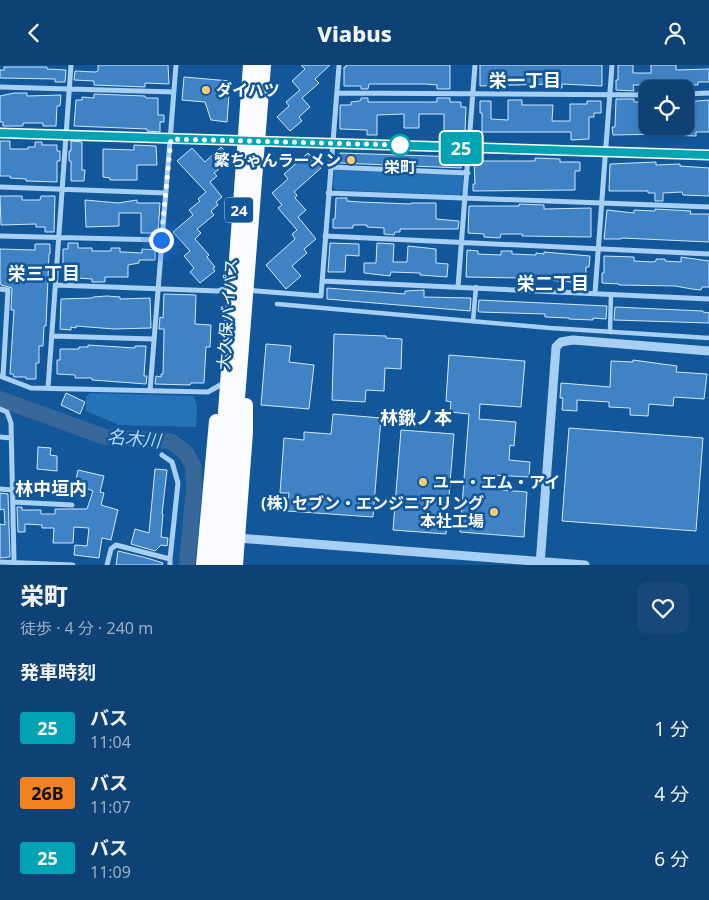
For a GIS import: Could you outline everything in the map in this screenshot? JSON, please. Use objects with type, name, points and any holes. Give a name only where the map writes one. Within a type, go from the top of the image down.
[{"type":"highway","name":"大久保バイパス","points":[[214,565],[243,340],[252,141],[250,65]]},
{"type":"highway","name":"大久保バイパス","points":[[225,565],[229,443],[228,355],[233,282],[264,65]]},
{"type":"highway","points":[[236,565],[246,432],[247,361],[243,340]]},
{"type":"highway","points":[[203,565],[218,405],[228,355]]},
{"type":"street","points":[[48,389],[71,65]]},
{"type":"street","points":[[150,391],[176,65]]},
{"type":"street","points":[[246,290],[321,296],[339,65]]},
{"type":"street","points":[[458,287],[475,65]]},
{"type":"street","points":[[595,293],[612,65]]},
{"type":"street","points":[[0,87],[174,92]]},
{"type":"street","points":[[337,93],[639,95]]},
{"type":"street","points":[[694,94],[709,93]]},
{"type":"street","points":[[0,133],[709,155]]},
{"type":"street","points":[[331,167],[468,173]]},
{"type":"street","points":[[0,187],[166,193]]},
{"type":"street","points":[[328,193],[709,207]]},
{"type":"street","points":[[0,236],[161,240]]},
{"type":"street","points":[[325,236],[709,254]]},
{"type":"street","points":[[322,281],[709,299]]},
{"type":"street","points":[[56,285],[218,291],[228,287],[233,282]]},
{"type":"street","points":[[473,321],[476,287]]},
{"type":"street","points":[[0,289],[8,290],[1,376],[31,388],[48,389],[208,392],[222,384]]},
{"type":"street","points":[[610,332],[611,294]]},
{"type":"street","points":[[276,304],[610,332],[709,338]]},
{"type":"street","points":[[52,337],[153,339]]},
{"type":"street","points":[[540,563],[556,347],[561,342],[573,339],[709,351]]},
{"type":"street","points":[[0,409],[7,412],[11,423],[14,561]]},
{"type":"street","points":[[0,437],[11,438]]},
{"type":"street","points":[[107,565],[111,549],[116,545],[170,562],[178,483],[172,462],[162,455]]},
{"type":"street","points":[[0,489],[12,490]]},
{"type":"street","points":[[13,502],[72,505]]},
{"type":"street","points":[[238,538],[585,565]]},
{"type":"street","points":[[0,562],[14,561],[73,565]]},
{"type":"shaded area","points":[[334,170],[463,175],[463,191],[459,195],[336,190],[333,187]]},
{"type":"shaded area","points":[[90,393],[193,396],[197,405],[196,427],[119,425],[86,411],[86,397]]},
{"type":"building","points":[[98,65],[168,65],[169,84],[145,83],[145,87],[94,85],[94,81],[74,80],[75,71],[95,72],[98,71]]},
{"type":"building","points":[[301,65],[330,65],[315,79],[319,83],[302,98],[310,107],[299,117],[302,121],[290,131],[277,117],[289,106],[286,102],[300,90],[292,81],[305,69]]},
{"type":"building","points":[[346,65],[450,65],[450,89],[437,89],[437,85],[425,84],[369,84],[368,89],[361,89],[361,86],[344,86],[344,67]]},
{"type":"building","points":[[480,65],[602,65],[602,86],[562,84],[562,88],[553,88],[553,84],[480,86]]},
{"type":"building","points":[[618,65],[633,65],[633,73],[651,73],[651,65],[676,65],[676,70],[709,69],[709,82],[698,82],[698,85],[694,85],[694,80],[639,80],[639,85],[633,85],[634,91],[616,90],[616,80],[618,80]]},
{"type":"building","points":[[4,67],[47,67],[47,69],[66,70],[65,82],[55,82],[55,79],[0,78],[0,70],[4,70]]},
{"type":"building","name":"ダイハツ","points":[[184,77],[230,81],[227,122],[211,120],[205,102],[182,100]]},
{"type":"building","points":[[27,93],[27,96],[61,95],[60,106],[57,106],[56,126],[43,126],[43,123],[23,123],[23,126],[3,126],[3,122],[0,122],[0,96]]},
{"type":"building","points":[[94,94],[158,98],[158,115],[164,115],[164,122],[160,122],[160,132],[147,131],[147,129],[74,126],[76,100],[82,100],[82,97],[94,98]]},
{"type":"building","points":[[361,98],[368,98],[368,102],[437,102],[437,98],[450,98],[450,102],[461,102],[461,107],[466,107],[465,132],[444,132],[444,114],[419,114],[419,128],[404,128],[404,114],[377,115],[377,135],[367,135],[367,130],[340,129],[340,105],[351,105],[351,102],[359,101]]},
{"type":"building","points":[[616,99],[634,99],[634,102],[639,102],[639,135],[613,135],[612,127],[615,127]]},
{"type":"building","points":[[508,100],[522,100],[522,105],[553,105],[552,121],[570,121],[570,104],[587,104],[587,101],[601,101],[601,113],[594,113],[594,117],[589,117],[589,139],[571,140],[571,132],[482,132],[480,101],[491,101],[491,119],[508,120]]},
{"type":"building","points":[[709,100],[709,132],[696,132],[696,136],[666,135],[694,135],[694,101]]},
{"type":"building","points":[[0,141],[10,141],[10,149],[28,149],[28,147],[35,147],[35,142],[42,142],[42,145],[57,145],[57,151],[60,151],[60,161],[57,161],[57,182],[26,181],[26,179],[0,176]]},
{"type":"building","points":[[71,141],[82,142],[82,170],[85,170],[84,181],[71,181],[69,151],[71,151]]},
{"type":"building","points":[[134,145],[156,146],[157,165],[137,165],[137,180],[110,180],[110,178],[103,177],[103,149],[134,150]]},
{"type":"building","points":[[221,147],[228,154],[222,161],[225,164],[214,173],[217,176],[210,182],[222,197],[216,202],[218,205],[211,211],[214,215],[197,229],[201,233],[195,239],[209,255],[207,257],[215,267],[213,268],[215,271],[200,283],[190,272],[194,268],[184,256],[190,251],[173,232],[193,215],[189,210],[200,201],[198,199],[206,192],[177,161],[192,148],[205,162]]},
{"type":"building","points":[[308,153],[321,168],[294,192],[297,195],[295,198],[306,210],[298,217],[316,239],[304,249],[307,253],[292,266],[301,276],[286,289],[266,265],[295,239],[292,234],[297,230],[278,208],[282,205],[272,193],[288,179],[284,174]]},
{"type":"building","points":[[340,153],[461,157],[461,168],[340,163]]},
{"type":"building","points":[[535,158],[560,159],[560,162],[580,162],[580,171],[575,171],[575,190],[473,191],[473,184],[475,184],[474,161],[535,161]]},
{"type":"building","points":[[656,162],[656,165],[680,164],[680,166],[709,168],[709,196],[683,195],[682,192],[663,193],[663,201],[655,201],[655,193],[648,193],[648,191],[609,191],[610,164]]},
{"type":"building","points":[[0,196],[22,196],[22,200],[40,200],[41,196],[55,196],[54,232],[45,232],[45,227],[36,227],[36,224],[1,225]]},
{"type":"building","points":[[336,198],[347,198],[347,201],[360,202],[436,203],[436,219],[459,221],[458,229],[400,229],[400,232],[395,232],[394,235],[384,234],[384,228],[367,227],[367,225],[353,225],[353,228],[333,228]]},
{"type":"building","points":[[85,200],[118,203],[137,200],[137,203],[160,203],[158,233],[141,233],[141,213],[119,213],[119,226],[86,227]]},
{"type":"building","points":[[519,204],[544,205],[544,209],[591,208],[591,237],[501,234],[500,238],[468,233],[469,206],[519,206]]},
{"type":"building","points":[[655,209],[691,211],[690,214],[709,214],[709,242],[622,238],[604,239],[607,210],[634,213],[634,210],[655,211]]},
{"type":"building","points":[[68,243],[78,243],[78,248],[92,248],[92,251],[111,251],[111,248],[120,248],[120,252],[142,253],[142,249],[155,250],[155,260],[139,260],[139,263],[128,265],[128,277],[105,277],[105,282],[92,282],[92,279],[63,277],[63,249],[68,249]]},
{"type":"building","points":[[330,243],[359,244],[359,256],[346,255],[345,272],[328,272]]},
{"type":"building","points":[[377,243],[394,244],[393,262],[407,262],[408,246],[436,249],[436,263],[448,264],[447,277],[420,275],[420,273],[391,272],[390,276],[364,273],[364,263],[376,263]]},
{"type":"building","points":[[35,244],[50,244],[46,326],[44,326],[43,346],[39,346],[39,363],[36,363],[36,379],[26,379],[26,377],[14,377],[13,374],[10,374],[14,310],[11,310],[12,288],[1,285],[0,281],[0,249],[35,250]]},
{"type":"building","points":[[467,250],[478,251],[478,254],[501,255],[501,251],[512,251],[512,254],[536,255],[536,253],[544,254],[544,252],[590,256],[589,267],[586,267],[586,284],[520,278],[466,277]]},
{"type":"building","points":[[604,256],[634,257],[634,261],[653,262],[656,259],[665,259],[665,261],[681,262],[681,257],[709,261],[709,287],[702,287],[701,290],[675,286],[602,283]]},
{"type":"building","points":[[327,288],[405,294],[405,291],[424,290],[424,297],[471,298],[470,311],[327,299]]},
{"type":"building","points":[[164,294],[196,295],[195,324],[211,325],[210,347],[206,347],[204,383],[191,383],[190,385],[155,384],[156,376],[161,377],[161,374],[163,374],[164,329],[159,329],[160,317],[163,318]]},
{"type":"building","points":[[120,297],[120,299],[150,298],[151,328],[114,329],[76,326],[76,328],[71,327],[71,330],[60,329],[61,299]]},
{"type":"building","points":[[479,300],[607,306],[606,319],[569,319],[545,317],[545,314],[479,312]]},
{"type":"building","points":[[615,307],[703,311],[709,313],[709,323],[614,320]]},
{"type":"building","points":[[334,334],[386,336],[386,338],[402,339],[401,369],[385,368],[384,391],[366,390],[365,402],[332,400]]},
{"type":"building","points":[[266,344],[291,346],[289,362],[314,365],[309,409],[261,405]]},
{"type":"building","points":[[88,345],[135,348],[135,346],[146,346],[144,376],[147,376],[146,384],[92,380],[92,378],[75,378],[75,375],[57,374],[57,360],[60,360],[60,349],[79,349],[79,347],[88,347]]},
{"type":"building","points":[[449,355],[525,361],[521,407],[480,404],[479,419],[516,422],[514,446],[510,445],[509,460],[530,462],[529,477],[491,475],[490,489],[527,492],[524,537],[460,532],[469,414],[450,412],[451,402],[446,401]]},
{"type":"building","points":[[633,360],[677,366],[676,372],[707,374],[704,399],[674,397],[673,406],[649,404],[648,416],[630,415],[630,408],[609,407],[609,402],[577,400],[577,411],[562,410],[563,398],[560,398],[561,383],[610,387],[611,361],[633,362]]},
{"type":"building","points":[[66,393],[85,402],[80,414],[61,405]]},
{"type":"building","points":[[333,414],[381,418],[373,517],[287,511],[289,493],[280,493],[284,438],[304,440],[304,432],[331,434]]},
{"type":"building","points":[[569,428],[703,438],[696,531],[562,521]]},
{"type":"building","name":"ユー・エム・アイ","points":[[401,430],[454,434],[446,534],[393,530]]},
{"type":"building","points":[[38,447],[51,448],[50,455],[57,456],[57,471],[37,469]]},
{"type":"building","points":[[155,469],[167,470],[161,537],[168,538],[167,546],[161,545],[155,551],[131,544],[135,529],[149,533]]},
{"type":"building","points":[[78,470],[104,476],[100,492],[104,493],[101,505],[118,510],[111,540],[102,538],[99,558],[74,555],[75,545],[87,546],[89,528],[74,527],[73,543],[53,543],[54,528],[42,528],[42,525],[25,524],[25,532],[18,532],[17,507],[22,507],[22,510],[41,510],[41,514],[55,514],[55,509],[87,509],[93,491],[75,484]]},
{"type":"building","points":[[0,493],[8,494],[10,557],[0,558],[0,524],[5,525],[4,509],[0,510]]},
{"type":"building","points":[[118,551],[163,563],[162,565],[116,565]]},
{"type":"waterway","name":"名木川","points":[[0,399],[105,437],[170,441],[186,453],[193,465],[194,488],[187,565]]},
{"type":"bus line","name":"25","points":[[0,133],[709,155]]},
{"type":"place","name":"ダイハツ","points":[[206,90]]},
{"type":"place","name":"栄町","points":[[400,145]]},
{"type":"place","name":"繁ちゃんラーメン","points":[[351,160]]},
{"type":"place","name":"ユー・エム・アイ","points":[[423,482]]},
{"type":"place","name":"(株) セブン・エンジニアリング 本社工場","points":[[494,512]]},
{"type":"district","name":"栄一丁目","points":[[525,80]]},
{"type":"district","name":"栄三丁目","points":[[44,273]]},
{"type":"district","name":"栄二丁目","points":[[553,283]]},
{"type":"district","name":"林鍬ノ本","points":[[416,417]]},
{"type":"district","name":"林中垣内","points":[[51,488]]},
{"type":"route","points":[[161,240],[171,139],[400,145]]}]
